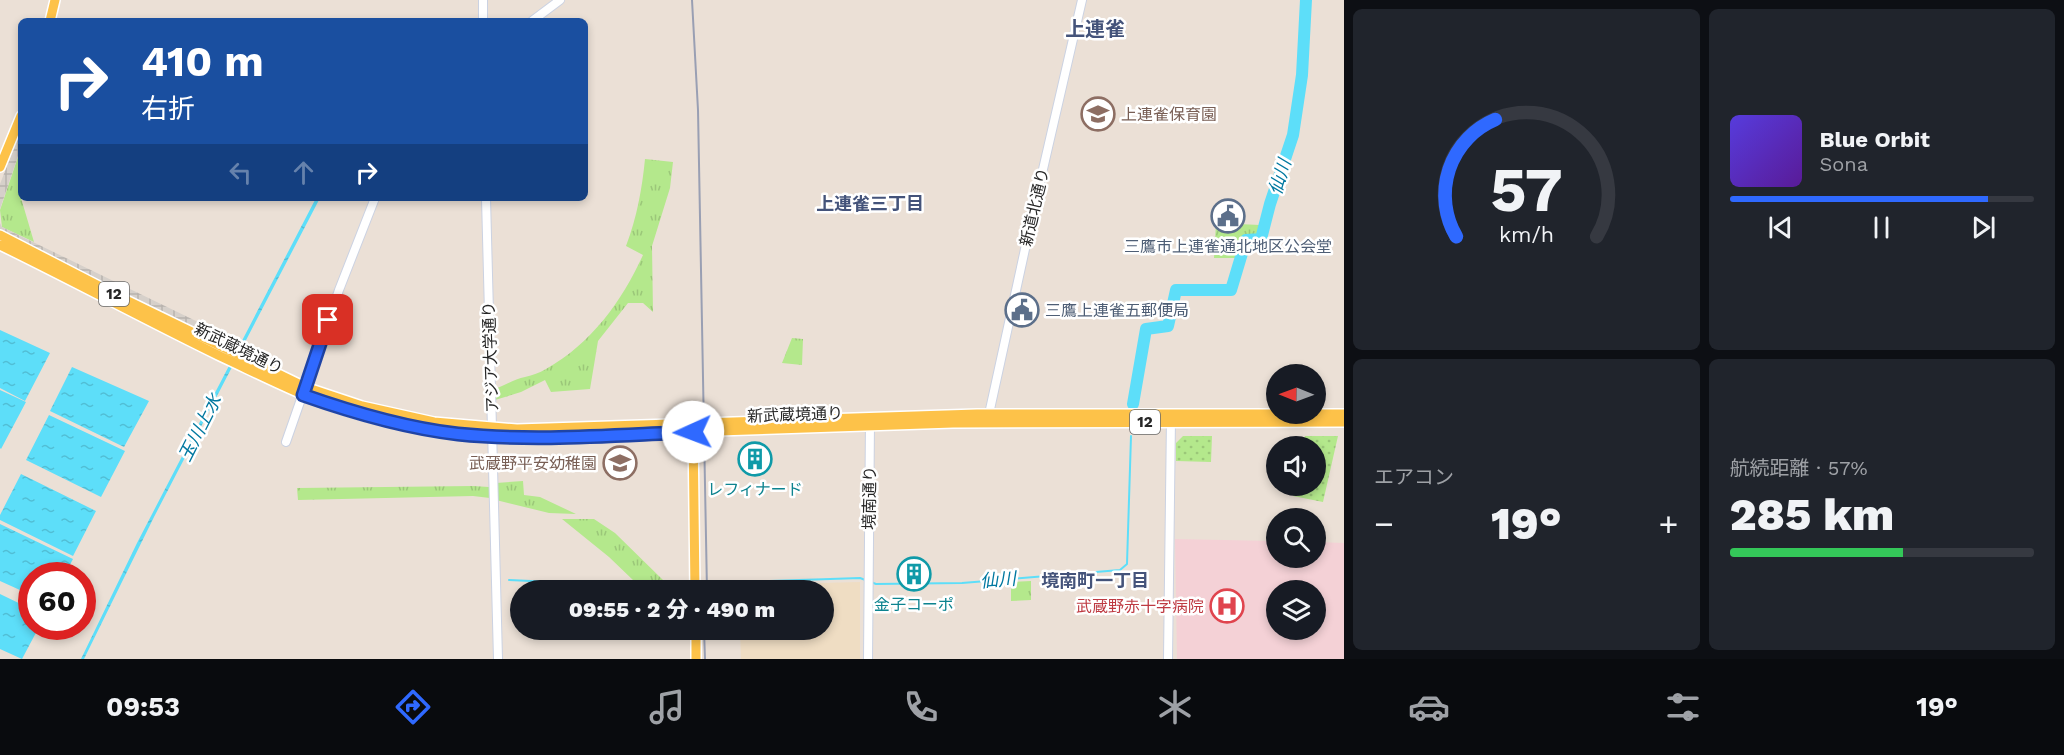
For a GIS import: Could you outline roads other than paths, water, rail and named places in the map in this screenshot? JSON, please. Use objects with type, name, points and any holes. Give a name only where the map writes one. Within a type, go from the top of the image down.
[{"type":"main road","points":[[51,18],[55,0]]},
{"type":"main road","points":[[0,167],[18,123]]},
{"type":"main road","name":"新武蔵境通り","points":[[0,235],[228,355]]},
{"type":"main road","name":"新武蔵境通り","points":[[0,245],[242,362],[350,411],[400,424],[451,433],[492,432],[538,437],[693,428],[870,422],[989,414],[1344,422]]},
{"type":"main road","name":"新武蔵境通り","points":[[870,422],[953,423],[1266,414]]},
{"type":"main road","points":[[1326,414],[1344,414]]},
{"type":"main road","points":[[693,428],[695,580]]},
{"type":"main road","points":[[696,640],[696,659]]},
{"type":"street","points":[[483,0],[483,18]]},
{"type":"street","points":[[536,18],[560,0]]},
{"type":"street","name":"新道北通り","points":[[989,414],[1082,0]]},
{"type":"street","points":[[286,442],[349,261],[374,201]]},
{"type":"street","name":"アジア大学通り","points":[[486,201],[498,659]]},
{"type":"street","points":[[1168,659],[1171,418]]},
{"type":"street","name":"境南通り","points":[[868,659],[870,422]]},
{"type":"water","name":"玉川上水","points":[[314,201],[318,201],[154,517],[96,635],[96,628],[137,543]]},
{"type":"water","points":[[0,330],[50,353],[25,401],[0,388]]},
{"type":"water","points":[[72,367],[149,401],[124,447],[50,411]]},
{"type":"water","points":[[0,390],[26,402],[1,449],[0,448]]},
{"type":"water","points":[[49,415],[125,451],[101,497],[26,460]]},
{"type":"water","points":[[21,474],[96,511],[73,556],[0,520],[0,515]]},
{"type":"water","points":[[0,524],[73,559],[71,562],[18,562],[18,589],[0,581]]},
{"type":"water","points":[[0,594],[18,603],[18,640],[32,640],[22,659],[0,649]]},
{"type":"water","points":[[90,640],[93,640],[84,659],[81,659]]},
{"type":"waterway","name":"仙川","points":[[1133,404],[1146,329],[1168,326],[1176,290],[1231,290],[1246,240],[1261,239],[1293,135],[1302,75],[1306,0]]},
{"type":"waterway","name":"仙川","points":[[800,580],[860,578],[876,584],[962,583],[1120,570],[1127,564],[1131,436]]},
{"type":"railway","points":[[692,0],[698,110],[707,580]]},
{"type":"railway","points":[[704,640],[705,659]]},
{"type":"place","name":"上連雀保育園","points":[[1098,114]]},
{"type":"place","name":"三鷹市上連雀通北地区公会堂","points":[[1228,216]]},
{"type":"place","name":"三鷹上連雀五郵便局","points":[[1022,310]]},
{"type":"place","name":"レフィナード","points":[[755,459]]},
{"type":"place","name":"武蔵野平安幼稚園","points":[[620,463]]},
{"type":"place","name":"金子コーポ","points":[[914,574]]},
{"type":"place","name":"武蔵野赤十字病院","points":[[1227,606]]},
{"type":"district","name":"上連雀","points":[[1095,29]]},
{"type":"district","name":"上連雀三丁目","points":[[870,204]]},
{"type":"district","name":"境南町一丁目","points":[[1095,581]]}]
